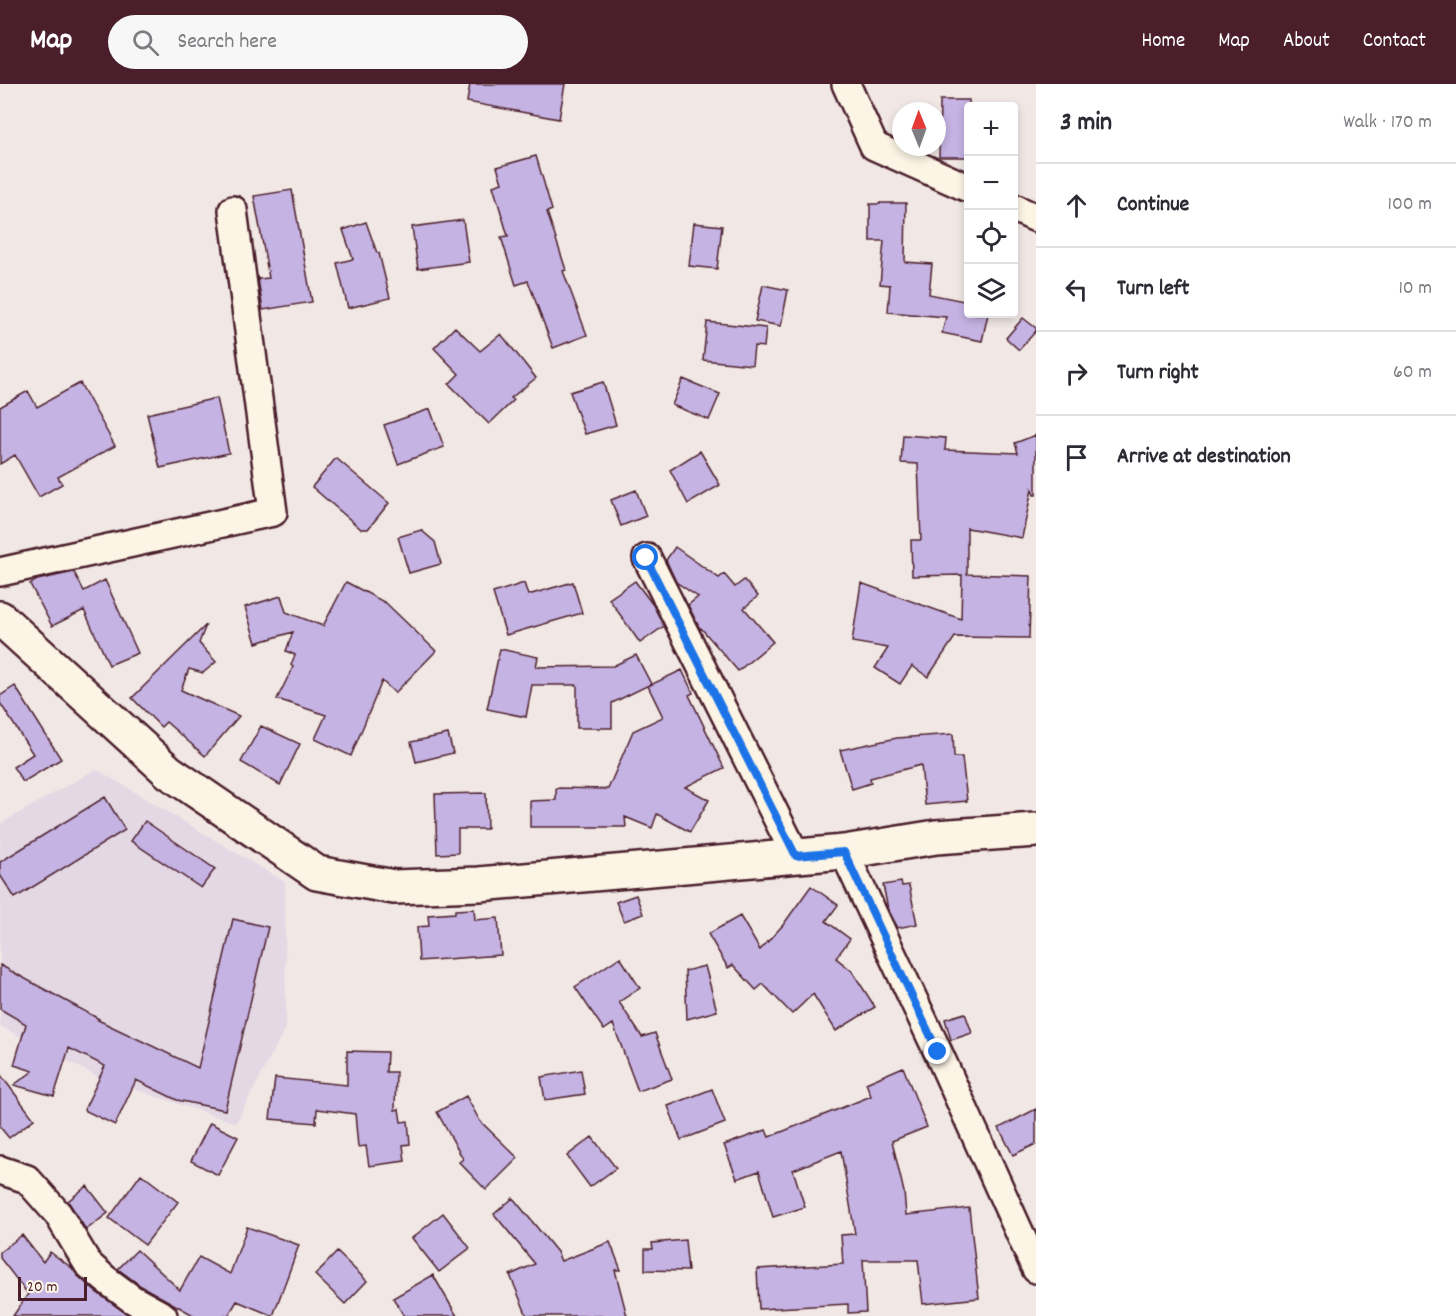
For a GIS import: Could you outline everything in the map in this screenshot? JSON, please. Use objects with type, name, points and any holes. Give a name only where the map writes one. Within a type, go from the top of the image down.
[{"type":"street","points":[[846,84],[874,146],[964,186]]},
{"type":"street","points":[[0,572],[273,512],[233,210]]},
{"type":"street","points":[[1018,210],[1036,218]]},
{"type":"street","points":[[646,558],[796,856]]},
{"type":"street","points":[[0,618],[169,772],[317,873],[394,887],[458,885],[844,852],[936,837],[1036,830]]},
{"type":"street","points":[[844,852],[1036,1269]]},
{"type":"street","points":[[0,1170],[27,1179],[58,1214],[88,1264],[132,1299],[163,1316]]},
{"type":"shaded area","points":[[96,769],[285,882],[286,1027],[236,1123],[100,1078],[0,1026],[0,824]]},
{"type":"building","points":[[470,84],[565,84],[559,119],[467,102]]},
{"type":"building","points":[[940,100],[969,100],[969,102],[964,102],[964,157],[939,157],[946,156],[946,102],[940,102]]},
{"type":"building","points":[[536,156],[552,210],[547,212],[566,270],[563,271],[587,335],[553,348],[528,281],[516,285],[501,237],[508,236],[493,186],[502,183],[497,167]]},
{"type":"building","points":[[292,190],[312,302],[263,310],[258,279],[269,278],[254,196]]},
{"type":"building","points":[[906,203],[905,262],[932,264],[929,294],[964,301],[964,318],[987,318],[982,341],[942,333],[946,317],[888,312],[890,285],[880,284],[884,241],[870,241],[870,204]]},
{"type":"building","points":[[463,220],[469,262],[418,269],[412,227]]},
{"type":"building","points":[[366,222],[377,253],[379,253],[390,298],[348,308],[337,263],[353,259],[343,230]]},
{"type":"building","points":[[694,223],[722,226],[717,269],[689,266]]},
{"type":"building","points":[[763,285],[788,290],[781,326],[755,321]]},
{"type":"building","points":[[1023,318],[1036,328],[1036,331],[1019,350],[1006,338]]},
{"type":"building","points":[[707,322],[766,328],[764,347],[754,346],[752,365],[703,360]]},
{"type":"building","points":[[455,327],[480,351],[501,334],[536,378],[511,398],[514,400],[489,424],[449,384],[459,374],[434,348]]},
{"type":"building","points":[[683,379],[720,394],[709,420],[672,405]]},
{"type":"building","points":[[603,382],[616,425],[585,434],[570,392]]},
{"type":"building","points":[[80,383],[115,446],[58,477],[62,484],[39,497],[15,455],[0,464],[0,407],[28,391],[37,407]]},
{"type":"building","points":[[217,398],[229,453],[160,468],[147,414]]},
{"type":"building","points":[[430,409],[444,447],[398,464],[384,425]]},
{"type":"building","points":[[903,435],[946,438],[945,450],[1018,453],[1015,443],[1036,435],[1036,495],[1032,489],[1022,538],[967,528],[967,574],[1031,576],[1029,638],[955,637],[928,677],[912,666],[900,684],[875,668],[888,648],[852,642],[861,583],[961,619],[962,575],[912,576],[911,540],[921,540],[918,464],[901,463]]},
{"type":"building","points":[[700,451],[720,485],[688,504],[670,470]]},
{"type":"building","points":[[336,458],[389,503],[368,529],[361,529],[312,487]]},
{"type":"building","points":[[636,490],[646,516],[621,526],[611,500]]},
{"type":"building","points":[[421,530],[435,542],[441,564],[409,573],[398,537]]},
{"type":"building","points":[[675,547],[719,578],[724,574],[735,587],[744,580],[758,596],[744,608],[773,642],[738,671],[700,629],[688,605],[698,597],[676,582],[666,560]]},
{"type":"building","points":[[74,572],[84,591],[105,580],[138,653],[109,665],[84,610],[52,626],[30,584],[37,580]]},
{"type":"building","points":[[635,581],[653,605],[664,626],[640,643],[609,599]]},
{"type":"building","points":[[346,582],[386,603],[436,651],[395,693],[382,681],[351,756],[315,739],[326,715],[277,699],[293,667],[291,665],[295,655],[286,651],[293,632],[256,643],[245,607],[281,596],[286,612],[323,626]]},
{"type":"building","points":[[573,582],[582,613],[506,635],[493,593],[524,583],[528,595]]},
{"type":"building","points":[[206,625],[199,643],[216,662],[203,673],[189,669],[181,690],[239,716],[205,756],[166,722],[161,727],[132,698]]},
{"type":"building","points":[[500,649],[538,657],[536,667],[613,666],[636,655],[651,684],[612,703],[612,728],[577,728],[577,685],[532,685],[526,717],[487,709]]},
{"type":"building","points":[[682,670],[693,693],[689,695],[724,768],[685,787],[709,800],[690,832],[657,814],[652,828],[625,817],[626,827],[530,827],[530,801],[556,800],[556,788],[608,789],[633,731],[663,717],[648,686]]},
{"type":"building","points":[[15,686],[61,759],[23,782],[13,767],[33,754],[0,703],[0,696]]},
{"type":"building","points":[[261,726],[300,744],[280,785],[241,762]]},
{"type":"building","points":[[448,734],[453,753],[416,762],[411,742]]},
{"type":"building","points":[[953,734],[954,757],[962,757],[967,801],[925,805],[921,765],[870,778],[871,783],[852,789],[840,750],[897,738]]},
{"type":"building","points":[[486,793],[487,829],[458,829],[458,853],[437,854],[435,794]]},
{"type":"building","points":[[105,797],[125,830],[15,898],[0,875],[0,862]]},
{"type":"building","points":[[145,821],[215,869],[201,888],[131,841]]},
{"type":"building","points":[[901,882],[902,886],[909,885],[917,924],[898,928],[888,909],[883,885]]},
{"type":"building","points":[[811,886],[838,905],[826,921],[850,939],[836,958],[852,971],[875,1007],[836,1031],[813,994],[792,1014],[763,984],[756,990],[733,965],[728,968],[708,934],[740,916],[760,950],[783,925]]},
{"type":"building","points":[[636,895],[643,914],[624,921],[616,902]]},
{"type":"building","points":[[474,909],[475,920],[498,918],[501,955],[419,961],[417,927],[429,926],[428,915]]},
{"type":"building","points":[[233,919],[268,927],[225,1110],[177,1100],[136,1080],[115,1125],[84,1110],[105,1066],[69,1048],[54,1096],[14,1085],[33,1071],[14,1065],[26,1024],[0,1009],[0,965],[98,1020],[198,1068]]},
{"type":"building","points":[[620,957],[640,988],[619,1002],[642,1037],[655,1033],[672,1079],[638,1091],[613,1024],[604,1030],[575,987]]},
{"type":"building","points":[[705,966],[717,1011],[687,1019],[685,971]]},
{"type":"building","points":[[965,1013],[972,1033],[951,1040],[945,1019]]},
{"type":"building","points":[[347,1051],[387,1052],[386,1072],[396,1072],[395,1110],[399,1109],[401,1122],[408,1121],[410,1144],[403,1145],[405,1161],[369,1166],[366,1146],[358,1147],[355,1114],[317,1109],[316,1123],[270,1119],[275,1078],[347,1085]]},
{"type":"building","points":[[903,1067],[927,1127],[892,1141],[904,1192],[906,1215],[969,1208],[979,1298],[923,1304],[918,1260],[863,1260],[866,1312],[848,1313],[848,1304],[759,1309],[757,1269],[843,1264],[841,1235],[855,1234],[841,1151],[793,1170],[805,1207],[773,1217],[759,1171],[737,1179],[724,1145],[766,1130],[769,1137],[871,1096],[866,1083]]},
{"type":"building","points":[[581,1070],[585,1094],[545,1100],[541,1077]]},
{"type":"building","points":[[0,1074],[34,1119],[9,1138],[0,1127]]},
{"type":"building","points":[[712,1089],[725,1123],[681,1140],[668,1106]]},
{"type":"building","points":[[466,1096],[480,1121],[518,1158],[486,1190],[459,1162],[463,1159],[437,1112]]},
{"type":"building","points":[[1036,1109],[1036,1144],[1013,1155],[999,1128]]},
{"type":"building","points":[[210,1123],[238,1137],[218,1175],[191,1161]]},
{"type":"building","points":[[592,1137],[616,1168],[590,1187],[567,1156]]},
{"type":"building","points":[[141,1174],[178,1202],[145,1245],[109,1218]]},
{"type":"building","points":[[87,1186],[108,1213],[86,1230],[68,1201]]},
{"type":"building","points":[[513,1198],[557,1252],[561,1261],[610,1242],[621,1270],[615,1270],[627,1316],[527,1316],[510,1275],[535,1264],[494,1214]]},
{"type":"building","points":[[443,1213],[470,1248],[439,1272],[412,1238]]},
{"type":"building","points":[[247,1227],[299,1245],[273,1316],[237,1301],[228,1316],[195,1316],[141,1286],[118,1269],[137,1250],[180,1290],[199,1257],[230,1274]]},
{"type":"building","points":[[22,1235],[43,1262],[50,1252],[72,1268],[96,1292],[130,1316],[13,1316],[28,1294],[0,1258],[0,1252]]},
{"type":"building","points":[[685,1240],[688,1271],[645,1270],[645,1249],[653,1249],[652,1243]]},
{"type":"building","points":[[337,1252],[367,1281],[345,1304],[315,1275]]},
{"type":"building","points":[[433,1275],[457,1316],[404,1316],[393,1298]]},
{"type":"route","points":[[646,558],[796,856],[844,852],[938,1052]]}]
